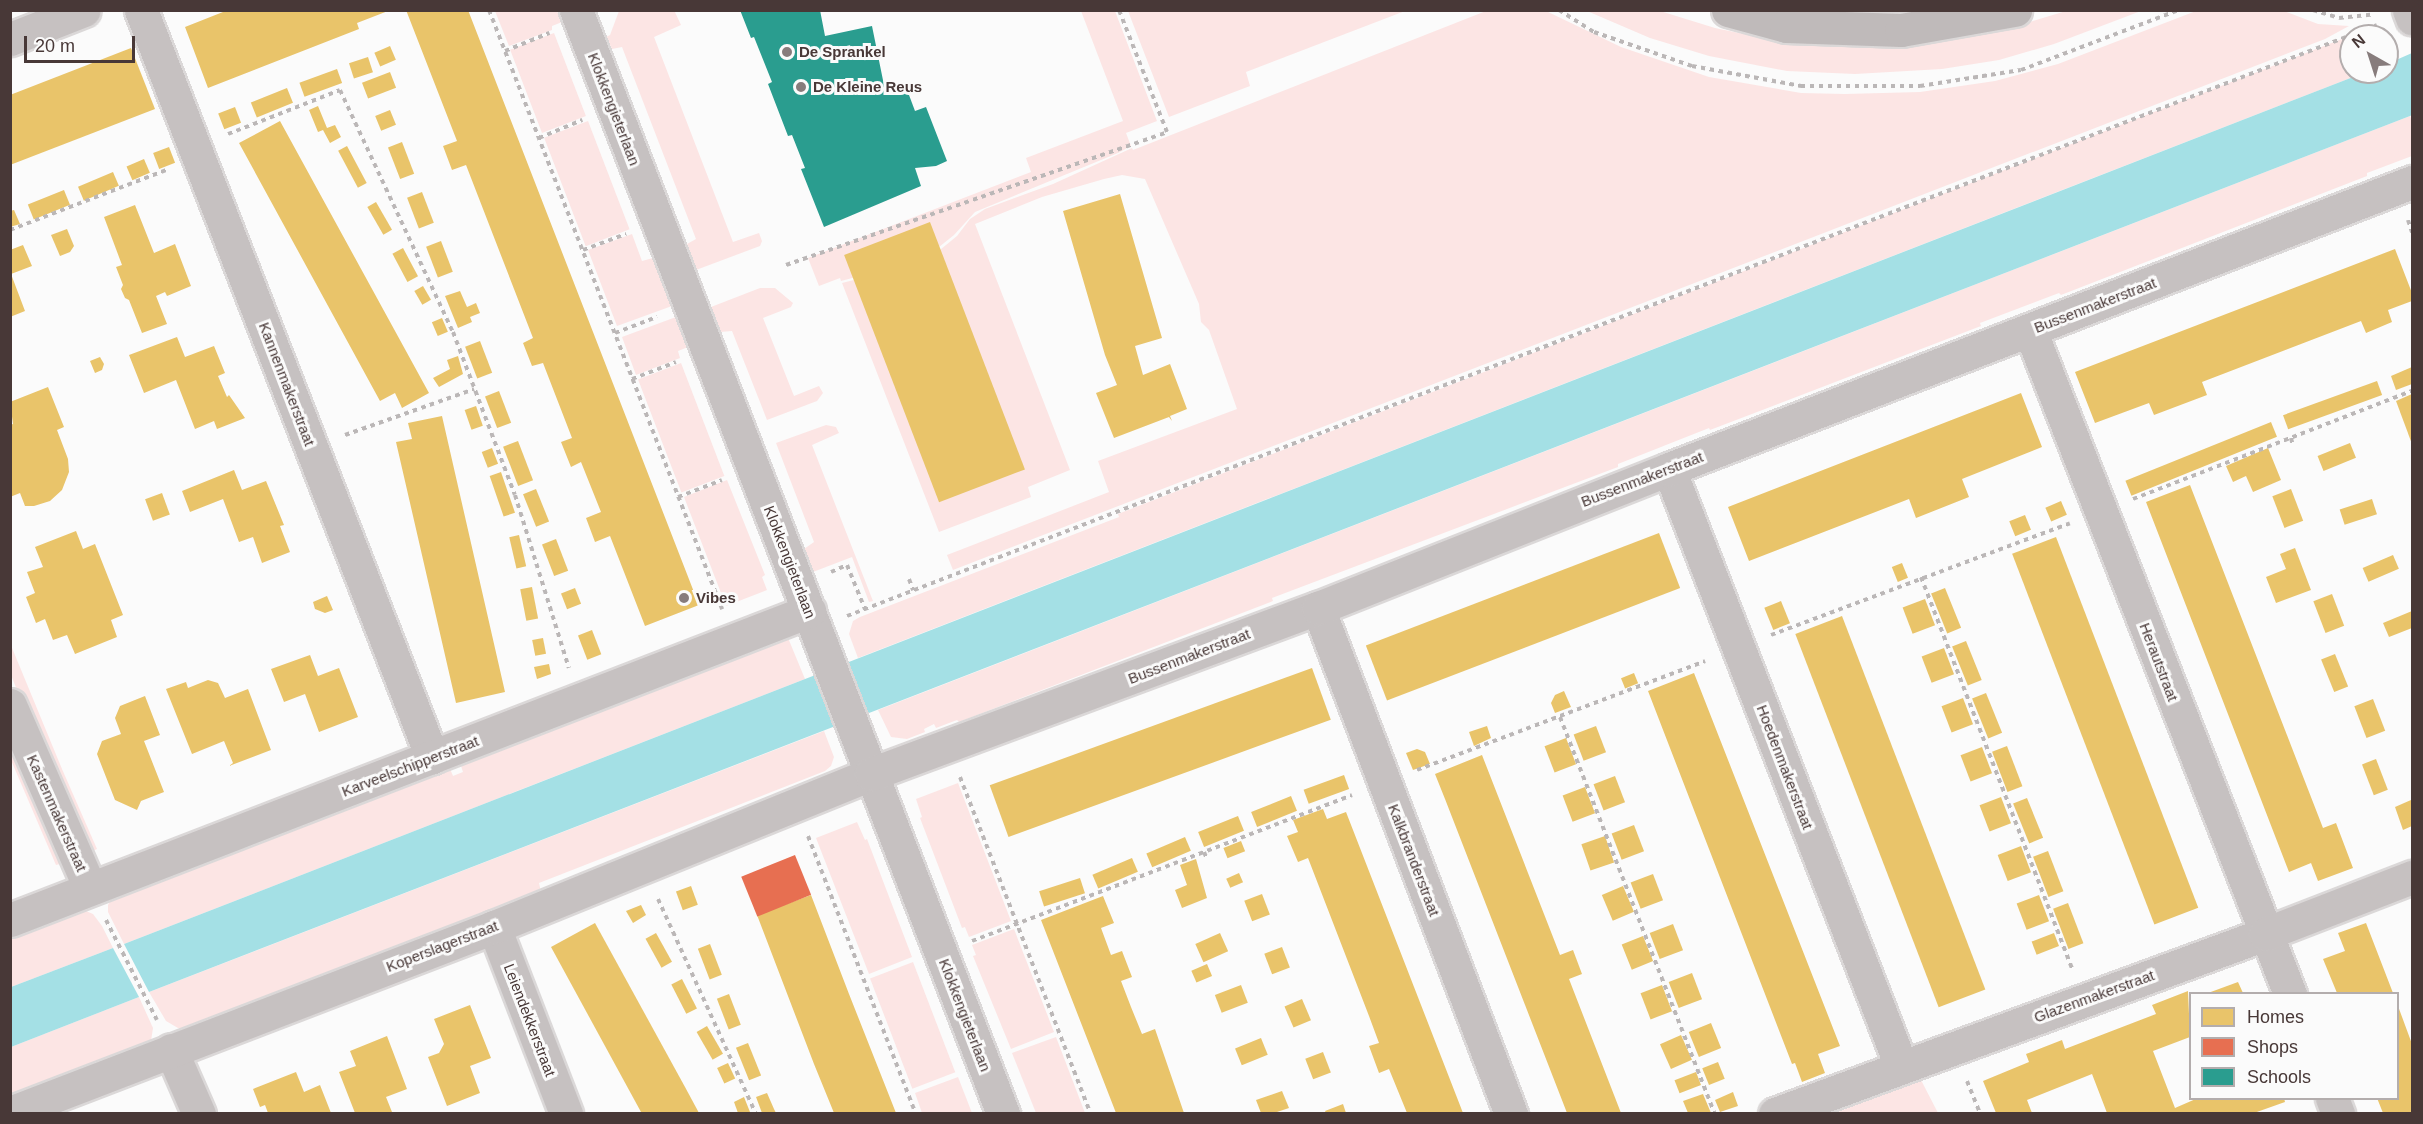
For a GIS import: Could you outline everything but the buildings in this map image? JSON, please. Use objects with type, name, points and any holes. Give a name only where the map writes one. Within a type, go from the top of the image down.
[{"type":"main road","points":[[1728,10],[1786,26],[1901,30],[2015,10]]},
{"type":"street","points":[[10,39],[84,10]]},
{"type":"street","name":"Kannenmakerstraat","points":[[141,10],[432,757]]},
{"type":"street","name":"Klokkengieterlaan","points":[[578,15],[866,763],[1004,1113]]},
{"type":"street","name":"Bussenmakerstraat","points":[[866,763],[948,746],[1318,608],[1669,469],[2412,182]]},
{"type":"street","name":"Herautstraat","points":[[2030,330],[2290,992]]},
{"type":"street","name":"Hoedenmakerstraat","points":[[1669,469],[1901,1066]]},
{"type":"street","name":"Kalkbranderstraat","points":[[1318,608],[1511,1113]]},
{"type":"street","name":"Karveelschipperstraat","points":[[10,920],[734,640],[811,616]]},
{"type":"street","name":"Kastenmakerstraat","points":[[10,705],[90,888]]},
{"type":"street","name":"Koperslagerstraat","points":[[10,1113],[494,927],[796,805],[866,763]]},
{"type":"street","name":"Glazenmakerstraat","points":[[1775,1113],[2265,934],[2412,877]]},
{"type":"street","name":"Leiendekkerstraat","points":[[494,927],[566,1113]]},
{"type":"street","points":[[171,1050],[199,1113]]},
{"type":"path","points":[[489,10],[734,640]]},
{"type":"path","points":[[786,265],[1167,132],[1119,10]]},
{"type":"path","points":[[2313,10],[2339,18],[2404,13]]},
{"type":"path","points":[[811,616],[865,609],[2404,13]]},
{"type":"path","points":[[505,51],[578,15]]},
{"type":"path","points":[[10,230],[340,90],[453,332],[515,495],[579,700]]},
{"type":"path","points":[[538,138],[613,107]]},
{"type":"path","points":[[583,250],[658,221]]},
{"type":"path","points":[[615,333],[673,311],[687,298]]},
{"type":"path","points":[[632,379],[708,350]]},
{"type":"path","points":[[311,447],[474,389]]},
{"type":"path","points":[[941,953],[2412,391]]},
{"type":"path","points":[[2291,438],[2293,446]]},
{"type":"path","points":[[678,497],[753,468]]},
{"type":"path","points":[[811,616],[848,565],[865,609]]},
{"type":"path","points":[[1921,577],[2085,999]]},
{"type":"path","points":[[909,579],[913,590]]},
{"type":"path","points":[[1560,717],[1714,1113]]},
{"type":"path","points":[[948,746],[1091,1113]]},
{"type":"path","points":[[796,805],[916,1113]]},
{"type":"path","points":[[1204,852],[1207,859]]},
{"type":"path","points":[[643,867],[756,1113]]},
{"type":"path","points":[[113,934],[150,1007]]},
{"type":"shaded area","points":[[674,10],[681,25],[654,37],[733,242],[759,233],[762,241],[760,246],[696,270],[687,244],[696,239],[622,47],[612,49],[606,37],[610,35],[619,11]]},
{"type":"shaded area","points":[[495,11],[557,11],[562,22],[552,26],[552,30],[509,46]]},
{"type":"shaded area","points":[[1081,11],[1115,11],[1157,121],[1126,133],[1131,146],[1118,153],[975,212],[954,235],[934,251],[905,264],[841,281],[840,278],[819,286],[808,258],[1031,172],[1026,158],[1123,121]]},
{"type":"shaded area","points":[[1128,11],[1405,11],[1246,72],[1250,86],[1169,117]]},
{"type":"shaded area","points":[[1486,11],[1546,11],[1621,47],[1709,77],[1801,93],[1845,94],[1920,92],[1995,81],[2058,64],[2196,11],[2284,11],[2318,24],[2339,25],[2339,31],[2325,39],[953,570],[947,555],[1109,492],[1098,461],[1237,409],[1209,330],[1201,322],[1199,304],[1145,179],[1122,175],[1104,179],[1042,197],[975,224],[1070,470],[1028,487],[1031,497],[939,532],[842,283],[905,267],[935,254],[957,236],[970,219],[985,209],[1053,184],[1132,148],[1133,150]]},
{"type":"shaded area","points":[[1587,11],[1660,11],[1715,28],[1773,40],[1869,47],[1929,43],[1968,37],[2010,28],[2066,11],[2141,11],[2054,44],[1999,60],[1942,69],[1855,74],[1787,71],[1709,56],[1650,38]]},
{"type":"shaded area","points":[[554,33],[586,116],[542,133],[510,50]]},
{"type":"shaded area","points":[[2339,40],[2339,82],[858,658],[849,634],[853,621],[860,617],[1119,517],[1118,514]]},
{"type":"shaded area","points":[[2410,116],[2412,156],[2367,173],[2367,176],[2061,295],[2059,293],[1980,323],[1981,326],[1710,430],[1709,428],[1618,464],[1618,467],[1272,598],[1273,601],[959,722],[957,720],[936,728],[934,724],[924,729],[925,732],[907,739],[891,737],[878,710]]},
{"type":"shaded area","points":[[588,121],[630,229],[586,246],[544,138]]},
{"type":"shaded area","points":[[632,234],[642,261],[653,258],[672,306],[617,326],[588,250]]},
{"type":"shaded area","points":[[760,288],[775,288],[793,303],[791,307],[763,318],[794,396],[819,386],[823,393],[817,401],[767,420],[732,331],[720,332],[711,307]]},
{"type":"shaded area","points":[[676,317],[688,347],[678,351],[680,358],[636,375],[622,337]]},
{"type":"shaded area","points":[[681,363],[724,476],[681,492],[638,379]]},
{"type":"shaded area","points":[[826,425],[836,427],[839,433],[812,445],[873,601],[869,602],[852,557],[813,572],[804,549],[814,542],[776,443]]},
{"type":"shaded area","points":[[727,480],[765,575],[762,577],[767,590],[726,606],[684,497]]},
{"type":"shaded area","points":[[786,633],[805,679],[124,944],[108,912],[108,905],[113,895],[448,764],[453,776],[463,772],[459,760]]},
{"type":"shaded area","points":[[10,643],[97,849],[88,853],[11,675]]},
{"type":"shaded area","points":[[824,731],[834,757],[831,766],[825,771],[539,883],[541,892],[187,1029],[178,1028],[166,1021],[149,992]]},
{"type":"shaded area","points":[[10,744],[64,863],[56,865],[11,760]]},
{"type":"shaded area","points":[[958,783],[1011,921],[969,937],[965,927],[962,928],[920,818],[922,817],[916,799]]},
{"type":"shaded area","points":[[857,822],[865,840],[867,839],[912,957],[869,974],[816,838]]},
{"type":"shaded area","points":[[79,908],[93,914],[113,948],[11,987],[11,933]]},
{"type":"shaded area","points":[[1014,929],[1054,1032],[1011,1049],[973,956],[976,955],[972,945]]},
{"type":"shaded area","points":[[913,962],[955,1072],[912,1089],[870,978]]},
{"type":"shaded area","points":[[139,997],[153,1028],[151,1041],[11,1099],[11,1047]]},
{"type":"shaded area","points":[[1056,1037],[1085,1113],[1036,1113],[1012,1053]]},
{"type":"shaded area","points":[[958,1077],[972,1113],[922,1113],[915,1093]]},
{"type":"shaded area","points":[[1921,1080],[1938,1113],[1835,1113]]},
{"type":"water","points":[[2412,53],[2412,115],[2410,116],[149,992],[124,944],[2339,83],[2399,84],[2399,59]]},
{"type":"water","points":[[113,948],[139,997],[11,1047],[11,987]]},
{"type":"place","name":"De Sprankel","points":[[787,52]]},
{"type":"place","name":"De Kleine Reus","points":[[801,87]]},
{"type":"place","name":"Vibes","points":[[684,598]]}]
